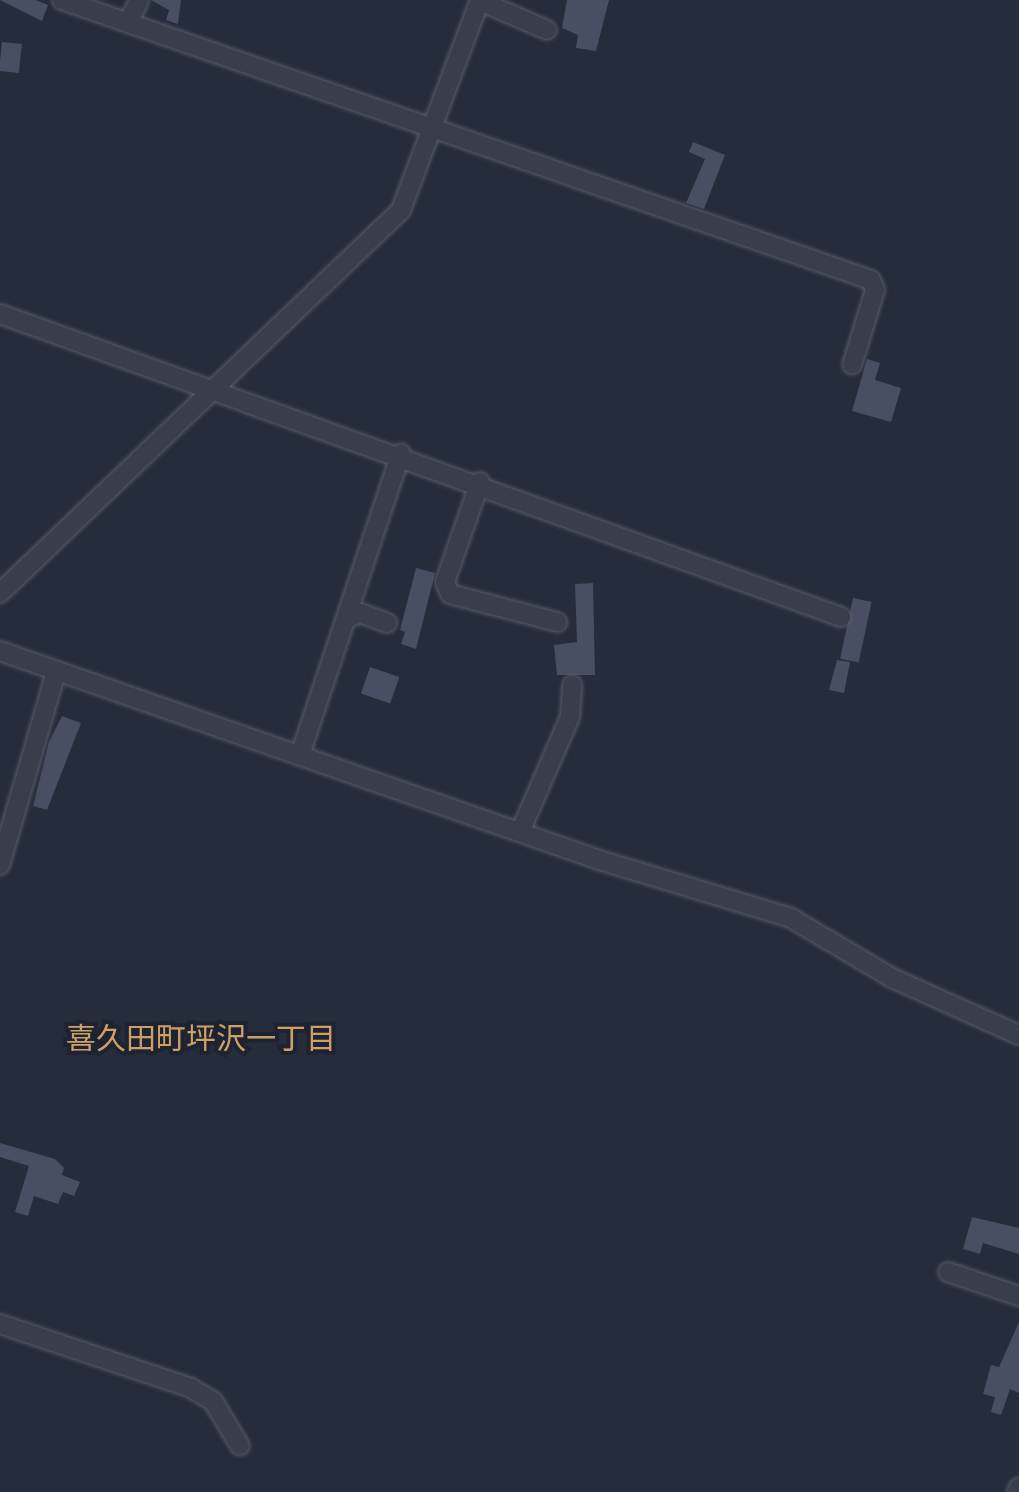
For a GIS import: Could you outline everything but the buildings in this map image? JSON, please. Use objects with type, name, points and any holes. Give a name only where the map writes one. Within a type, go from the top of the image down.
[{"type":"street","points":[[62,0],[435,133],[871,280],[875,290],[852,366]]},
{"type":"street","points":[[128,23],[139,0]]},
{"type":"street","points":[[0,593],[402,210],[435,133],[480,1],[547,30]]},
{"type":"street","points":[[0,314],[480,482],[842,617]]},
{"type":"street","points":[[300,755],[401,454]]},
{"type":"street","points":[[480,482],[446,582],[450,594],[556,622]]},
{"type":"street","points":[[348,618],[360,613],[387,623]]},
{"type":"street","points":[[0,651],[520,832],[791,918],[892,978],[1019,1035]]},
{"type":"street","points":[[0,866],[56,672]]},
{"type":"street","points":[[520,832],[570,717],[572,685]]},
{"type":"street","points":[[948,1272],[1019,1296]]},
{"type":"street","points":[[0,1324],[190,1388],[213,1401],[240,1446]]},
{"type":"district","name":"喜久田町坪沢一丁目","points":[[201,1039]]}]
